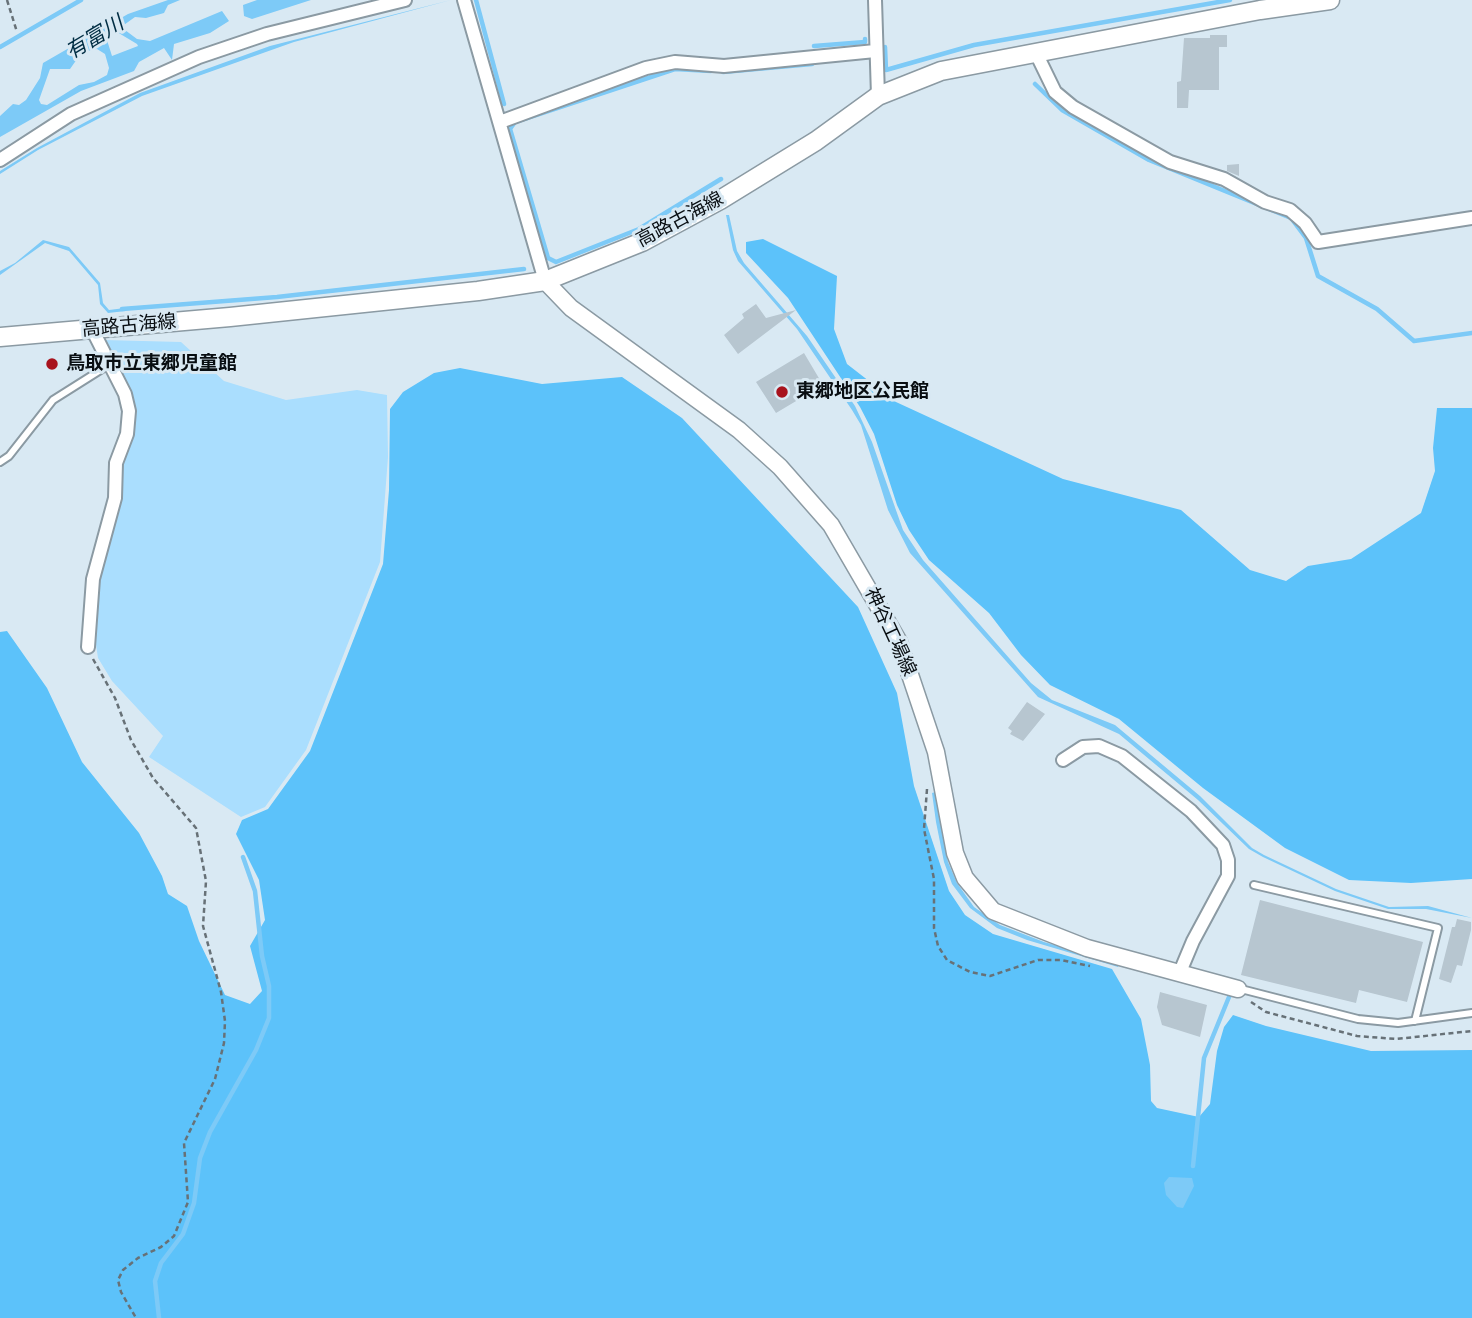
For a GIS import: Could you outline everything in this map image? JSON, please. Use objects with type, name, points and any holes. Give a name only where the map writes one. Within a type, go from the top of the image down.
[{"type":"main road","name":"高路古海線","points":[[0,337],[464,293],[545,281],[642,242],[720,200],[816,141],[878,96],[941,71],[1259,5],[1329,0]]},
{"type":"street","points":[[0,160],[72,114],[199,57],[267,34],[405,0]]},
{"type":"street","points":[[464,0],[545,281]]},
{"type":"street","points":[[875,0],[878,96]]},
{"type":"street","points":[[500,122],[646,68],[675,62],[724,66],[875,51]]},
{"type":"street","points":[[1036,52],[1055,92],[1073,107],[1170,162],[1224,179],[1265,202],[1290,210],[1305,223],[1318,242],[1472,218]]},
{"type":"street","name":"神谷工場線","points":[[545,281],[571,307],[739,430],[780,467],[831,525],[862,573],[899,642],[936,752],[955,853],[965,878],[993,911],[1087,948],[1238,989]]},
{"type":"street","points":[[88,647],[93,579],[115,498],[116,463],[127,434],[129,411],[125,394],[92,329]]},
{"type":"street","points":[[1063,761],[1083,747],[1099,746],[1122,756],[1191,811],[1223,845],[1228,860],[1228,876],[1193,941],[1180,972]]},
{"type":"lane","points":[[0,462],[9,456],[53,400],[110,364]]},
{"type":"lane","points":[[1254,885],[1438,929],[1415,1021]]},
{"type":"lane","points":[[1238,989],[1358,1019],[1398,1023],[1472,1013]]},
{"type":"path","points":[[7,0],[18,32]]},
{"type":"path","points":[[88,647],[116,698],[131,740],[153,778],[196,828],[206,881],[203,926],[221,992],[225,1021],[224,1043],[215,1079],[184,1143],[188,1202],[174,1236],[161,1247],[138,1258],[123,1270],[118,1280],[121,1292],[136,1318]]},
{"type":"path","points":[[941,782],[928,786],[925,829],[934,879],[935,939],[941,953],[956,967],[982,976],[990,976],[1038,960],[1061,960],[1090,966]]},
{"type":"shaded area","points":[[763,239],[837,276],[834,329],[847,364],[896,402],[1063,479],[1181,510],[1250,570],[1286,581],[1308,566],[1351,559],[1421,513],[1435,471],[1433,448],[1437,408],[1472,408],[1472,879],[1411,883],[1349,880],[1285,848],[1203,788],[1119,719],[1050,685],[1021,655],[989,613],[929,560],[909,530],[897,505],[874,434],[860,407],[788,298],[746,253],[746,242]]},
{"type":"shaded area","points":[[104,340],[181,342],[224,381],[286,400],[357,390],[387,395],[388,457],[380,562],[306,750],[265,807],[241,817],[149,757],[163,736],[112,681],[98,658],[92,618],[120,491],[120,464],[134,428],[136,412]]},
{"type":"shaded area","points":[[460,368],[542,384],[622,377],[682,418],[858,607],[897,693],[914,786],[949,891],[965,915],[993,934],[1112,969],[1141,1019],[1150,1065],[1151,1101],[1157,1108],[1199,1117],[1210,1104],[1217,1051],[1224,1027],[1233,1015],[1266,1026],[1371,1051],[1472,1050],[1472,1318],[0,1318],[0,632],[7,631],[47,688],[82,762],[139,833],[162,876],[168,894],[187,906],[199,941],[225,995],[250,1004],[262,991],[250,946],[265,920],[259,880],[236,834],[242,820],[268,809],[310,751],[383,564],[389,490],[390,409],[403,392],[434,373]]},
{"type":"water","name":"有富川","points":[[168,0],[180,0],[168,5],[164,13],[146,18],[135,17],[121,27],[137,39],[150,41],[222,11],[229,21],[210,33],[174,44],[172,60],[164,48],[139,62],[134,71],[81,91],[0,137],[0,116],[13,104],[19,105],[26,100],[40,78],[43,63],[128,14]],"holes":[[[117,32],[137,44],[138,46],[112,56],[106,37]],[[97,49],[105,54],[109,68],[107,75],[94,82],[79,85],[47,105],[41,104],[39,100],[50,69],[70,69],[82,52]]]},
{"type":"water","points":[[257,0],[311,0],[252,19],[244,16],[243,5]]},
{"type":"water","points":[[451,0],[294,42],[142,96],[38,150],[0,174],[0,171],[37,148],[140,93],[270,46]]},
{"type":"water","points":[[726,215],[729,215],[737,251],[744,263],[807,336],[855,406],[872,442],[903,530],[923,560],[1031,683],[1052,700],[1115,725],[1200,796],[1252,848],[1264,855],[1336,889],[1389,907],[1428,906],[1472,918],[1426,909],[1388,909],[1335,891],[1263,857],[1249,849],[1198,800],[1119,734],[1038,697],[910,553],[888,510],[861,425],[797,329],[738,261]]},
{"type":"water","points":[[43,240],[69,247],[100,283],[103,303],[109,310],[125,308],[126,311],[108,313],[100,304],[98,285],[69,251],[45,243],[0,275],[0,271],[15,263]]},
{"type":"water","points":[[935,792],[948,862],[957,883],[974,907],[1000,925],[1044,942],[1119,963],[1118,967],[1027,940],[997,928],[970,908],[952,884],[944,862],[932,793]]},
{"type":"water","points":[[1169,1177],[1192,1178],[1194,1186],[1183,1208],[1177,1207],[1166,1195],[1164,1183]]},
{"type":"building","points":[[1210,35],[1227,35],[1227,47],[1219,47],[1219,90],[1189,90],[1188,108],[1177,108],[1177,82],[1181,81],[1184,38],[1210,38]]},
{"type":"building","points":[[1239,164],[1239,176],[1227,171],[1227,165]]},
{"type":"building","points":[[756,304],[766,318],[796,310],[738,354],[724,335],[744,318],[742,314]]},
{"type":"building","points":[[804,353],[823,385],[776,413],[756,382]]},
{"type":"building","points":[[1027,702],[1045,714],[1023,741],[1010,734],[1012,731],[1008,728]]},
{"type":"building","points":[[1260,900],[1423,942],[1407,1002],[1359,990],[1356,1003],[1241,975]]},
{"type":"building","points":[[1457,919],[1471,922],[1471,930],[1462,966],[1457,965],[1451,983],[1439,979],[1452,927],[1455,927]]},
{"type":"building","points":[[1160,992],[1207,1005],[1200,1037],[1162,1025],[1157,1007]]},
{"type":"waterway","points":[[0,47],[81,0]]},
{"type":"waterway","points":[[476,0],[504,104]]},
{"type":"waterway","points":[[885,47],[886,70],[974,45],[1230,0]]},
{"type":"waterway","points":[[814,46],[865,42],[865,39]]},
{"type":"waterway","points":[[723,72],[812,64]]},
{"type":"waterway","points":[[711,71],[675,69],[515,122],[510,129],[548,258],[556,262],[639,229],[721,179]]},
{"type":"waterway","points":[[1035,84],[1062,110],[1149,160],[1291,218],[1306,238],[1318,276],[1377,309],[1414,341],[1472,333]]},
{"type":"waterway","points":[[122,309],[277,297],[524,269]]},
{"type":"waterway","points":[[159,1318],[155,1281],[161,1263],[183,1234],[194,1203],[200,1158],[210,1132],[256,1050],[269,1018],[269,986],[262,956],[255,891],[243,857]]},
{"type":"waterway","points":[[1193,1166],[1204,1058],[1229,997]]},
{"type":"place","name":"鳥取市立東郷児童館","points":[[52,364]]},
{"type":"place","name":"東郷地区公民館","points":[[782,392]]}]
